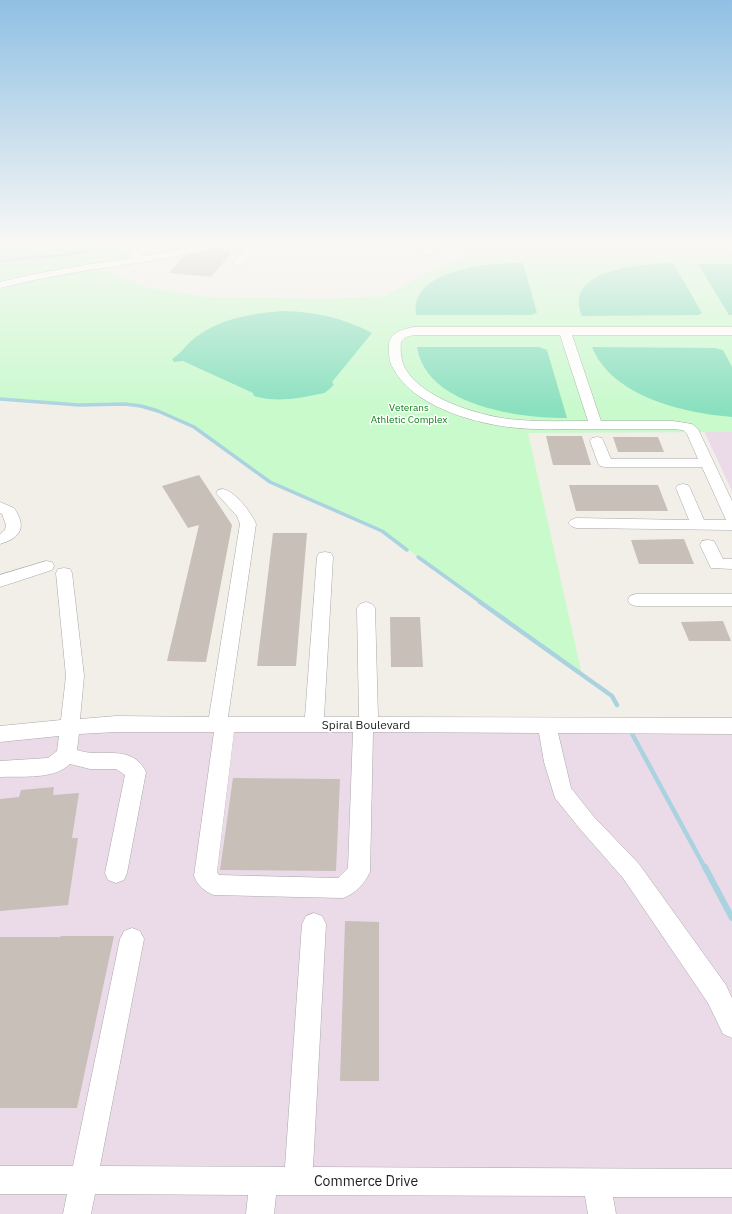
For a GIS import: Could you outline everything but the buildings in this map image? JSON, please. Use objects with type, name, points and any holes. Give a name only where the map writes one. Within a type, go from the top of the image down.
[{"type":"street","points":[[732,331],[414,331],[399,336],[395,340],[394,345],[399,368],[406,379],[416,389],[453,408],[478,416],[507,423],[534,425],[673,425],[687,427],[693,432],[732,518]]},
{"type":"street","points":[[565,331],[596,425]]},
{"type":"street","points":[[597,441],[605,463],[707,464]]},
{"type":"street","points":[[683,488],[699,524]]},
{"type":"street","points":[[223,493],[244,514],[248,524],[221,725],[205,876],[214,886],[343,888],[359,872],[366,725],[366,608]]},
{"type":"street","points":[[0,507],[9,511],[14,525],[12,532],[7,537],[0,539]]},
{"type":"street","points":[[576,523],[732,525]]},
{"type":"street","points":[[708,545],[717,564],[732,564]]},
{"type":"street","points":[[314,725],[325,557]]},
{"type":"street","points":[[0,581],[46,566]]},
{"type":"street","points":[[0,769],[50,766],[67,755],[75,676],[64,573]]},
{"type":"street","points":[[636,600],[732,600]]},
{"type":"street","name":"Spiral Boulevard","points":[[0,734],[116,724],[732,726]]},
{"type":"street","points":[[547,725],[554,762],[562,792],[587,823],[631,871],[726,999],[732,1025]]},
{"type":"street","points":[[67,755],[82,760],[117,760],[128,763],[136,772],[116,873]]},
{"type":"street","points":[[298,1181],[314,924]]},
{"type":"street","points":[[77,1214],[132,940]]},
{"type":"street","name":"Commerce Drive","points":[[0,1180],[732,1183]]},
{"type":"street","points":[[260,1214],[263,1181]]},
{"type":"street","points":[[596,1182],[602,1214]]},
{"type":"shaded area","points":[[704,431],[732,431],[732,491]]},
{"type":"shaded area","points":[[732,726],[732,1214],[0,1214],[0,734],[22,731]]},
{"type":"green space","name":"Veterans Athletic Complex","points":[[0,299],[732,299],[732,432],[528,433],[582,675],[382,531],[270,482],[194,427],[158,411],[141,406],[125,404],[79,405],[0,399]]},
{"type":"green space","points":[[418,299],[533,299],[537,313],[531,315],[416,315],[416,303]]},
{"type":"green space","points":[[579,299],[694,299],[702,313],[698,315],[582,316]]},
{"type":"green space","points":[[719,299],[732,299],[732,315],[729,315]]},
{"type":"green space","points":[[284,311],[319,314],[351,323],[372,333],[332,382],[334,385],[325,392],[307,397],[289,399],[263,398],[254,396],[253,393],[183,361],[174,362],[172,359],[193,339],[216,325],[250,315]]},
{"type":"green space","points":[[417,347],[539,347],[547,350],[567,418],[524,415],[500,411],[477,405],[455,395],[437,383],[424,367]]},
{"type":"green space","points":[[592,347],[715,348],[723,350],[732,367],[732,417],[713,415],[672,406],[632,390],[616,378],[602,364]]},
{"type":"waterway","points":[[0,399],[79,405],[125,404],[141,406],[158,411],[194,427],[270,482],[382,531],[407,550]]},
{"type":"waterway","points":[[418,557],[482,603]]},
{"type":"waterway","points":[[480,602],[612,696],[617,705]]},
{"type":"waterway","points":[[630,730],[705,868]]},
{"type":"waterway","points":[[705,867],[732,918]]}]
